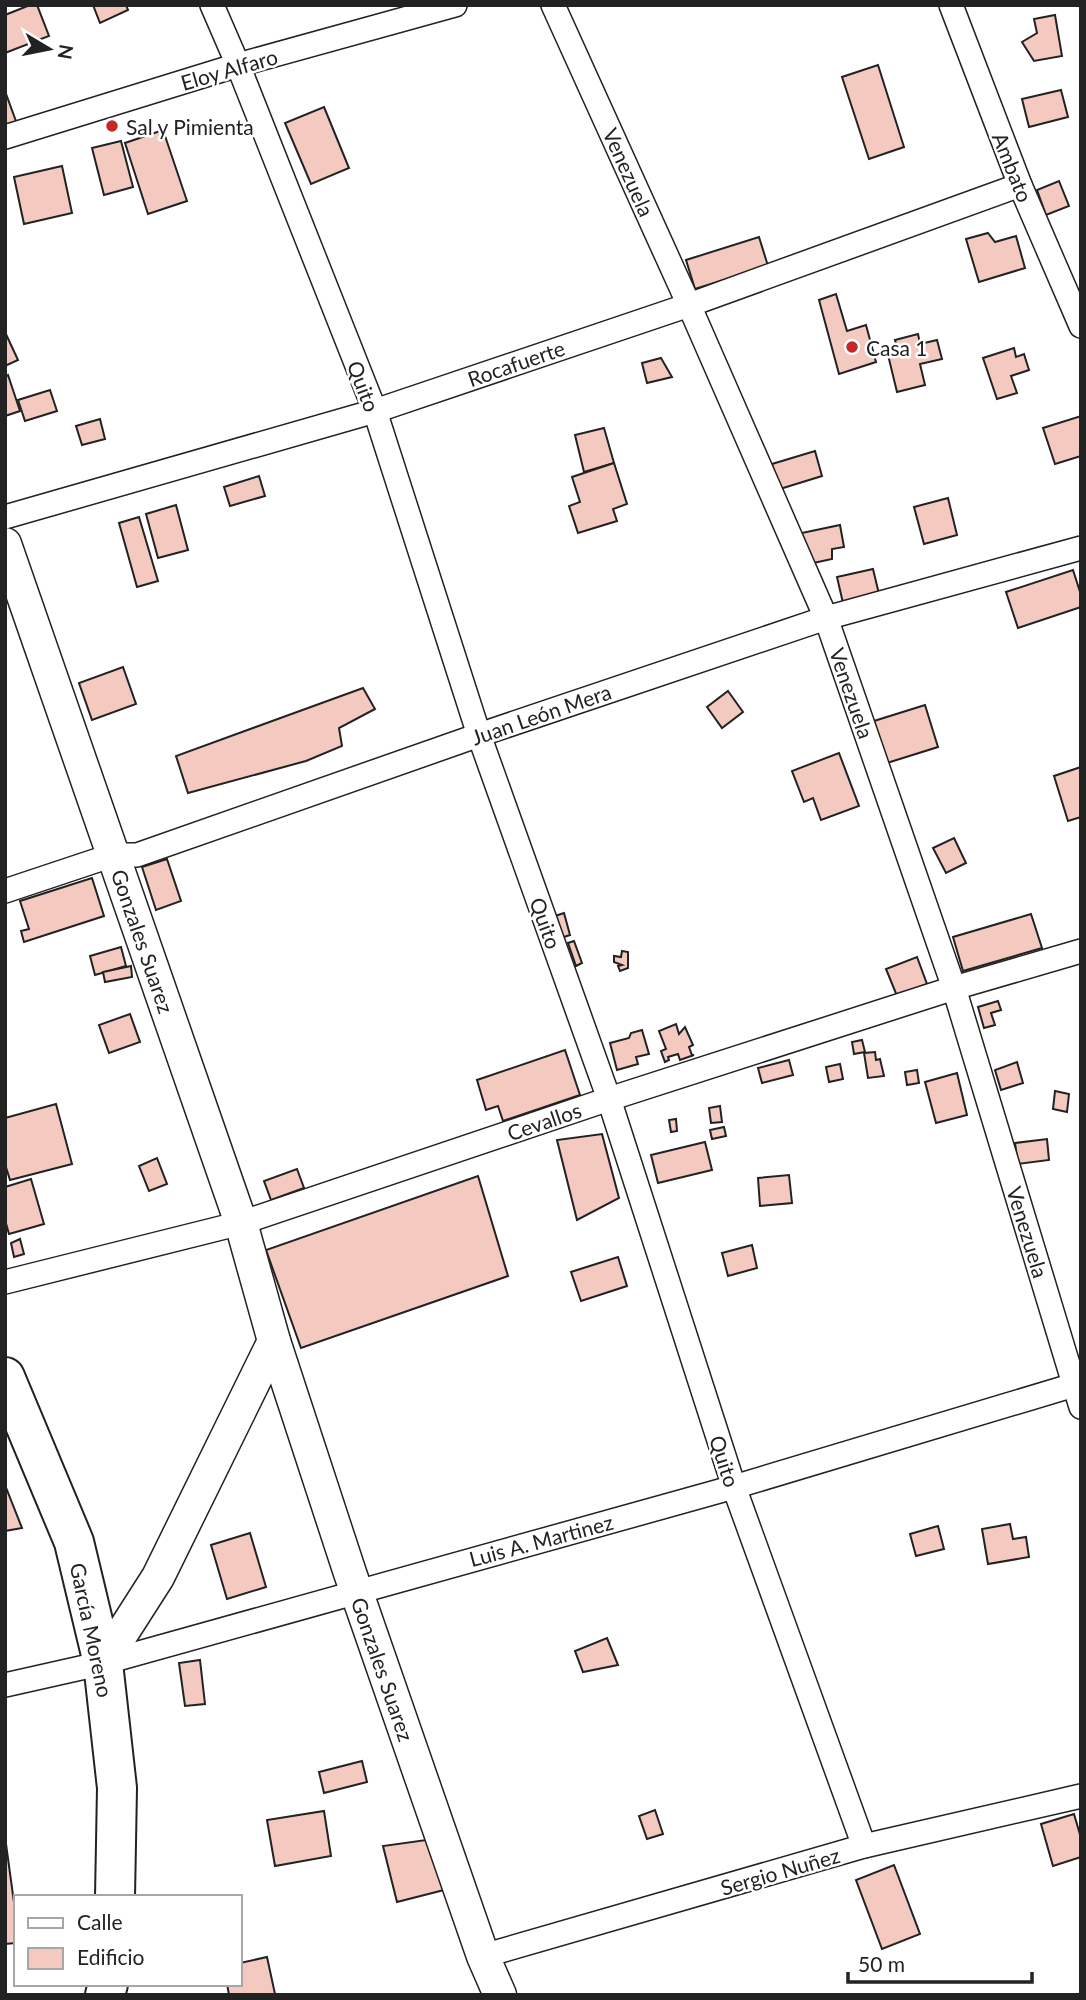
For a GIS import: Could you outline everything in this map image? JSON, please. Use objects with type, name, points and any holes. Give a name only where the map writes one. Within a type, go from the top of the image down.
[{"type":"highway","name":"García Moreno","points":[[5,1377],[74,1542],[103,1662],[117,1787],[115,1895]]},
{"type":"street","name":"Quito","points":[[212,5],[239,65],[375,411],[479,735],[609,1099],[734,1487],[864,1846]]},
{"type":"street","name":"Eloy Alfaro","points":[[5,137],[239,65],[455,5]]},
{"type":"street","name":"Venezuela","points":[[553,5],[689,305],[825,618],[954,988],[1081,1407]]},
{"type":"street","name":"Ambato","points":[[951,5],[1020,186],[1081,326]]},
{"type":"street","name":"Rocafuerte","points":[[5,517],[375,411],[689,305],[1020,186]]},
{"type":"street","name":"Gonzales Suarez","points":[[5,544],[241,1223],[274,1341],[356,1591],[483,1956],[500,1995]]},
{"type":"street","name":"Juan León Mera","points":[[5,891],[113,856],[137,855],[825,618],[1081,548]]},
{"type":"street","name":"Cevallos","points":[[5,1282],[241,1223],[609,1099],[954,988],[1081,951]]},
{"type":"street","points":[[103,1662],[158,1577],[274,1341]]},
{"type":"street","name":"Luis A. Martinez","points":[[5,1685],[103,1662],[734,1487],[1074,1385]]},
{"type":"street","name":"Sergio Nuñez","points":[[483,1956],[864,1846],[1081,1796]]},
{"type":"building","points":[[37,5],[49,36],[5,53],[5,15]]},
{"type":"building","points":[[93,5],[126,5],[128,10],[100,23]]},
{"type":"building","points":[[1055,15],[1062,56],[1034,61],[1022,42],[1037,33],[1034,19]]},
{"type":"building","points":[[878,65],[904,147],[869,159],[842,77]]},
{"type":"building","points":[[1061,90],[1068,117],[1029,127],[1022,99]]},
{"type":"building","points":[[5,91],[17,124],[5,127]]},
{"type":"building","points":[[324,107],[349,168],[311,184],[285,123]]},
{"type":"building","points":[[163,130],[187,201],[148,214],[125,143]]},
{"type":"building","points":[[121,141],[133,187],[104,195],[92,148]]},
{"type":"building","points":[[62,166],[72,213],[24,224],[14,177]]},
{"type":"building","points":[[1059,181],[1069,206],[1046,215],[1037,190]]},
{"type":"building","points":[[988,233],[995,242],[1016,236],[1025,268],[979,282],[966,239]]},
{"type":"building","points":[[759,237],[768,266],[695,289],[686,260]]},
{"type":"building","name":"Casa 1","points":[[836,294],[847,331],[866,325],[876,362],[839,374],[819,300]]},
{"type":"building","points":[[5,332],[18,360],[5,366]]},
{"type":"building","points":[[918,334],[920,344],[937,340],[942,359],[920,364],[925,385],[897,392],[888,355],[897,348],[895,340]]},
{"type":"building","points":[[1014,348],[1016,357],[1024,354],[1029,370],[1011,376],[1017,393],[997,399],[983,358]]},
{"type":"building","points":[[661,358],[672,377],[647,383],[642,363]]},
{"type":"building","points":[[8,375],[20,411],[5,416],[5,377]]},
{"type":"building","points":[[50,390],[57,411],[25,421],[18,400]]},
{"type":"building","points":[[1081,416],[1081,456],[1055,464],[1043,428]]},
{"type":"building","points":[[100,419],[105,439],[82,445],[76,426]]},
{"type":"building","points":[[604,428],[614,463],[584,472],[575,435]]},
{"type":"building","points":[[815,451],[822,476],[780,489],[772,464]]},
{"type":"building","points":[[614,463],[627,504],[613,509],[617,521],[578,533],[569,506],[580,502],[572,477]]},
{"type":"building","points":[[259,476],[265,496],[230,506],[224,487]]},
{"type":"building","points":[[948,498],[957,535],[924,544],[914,507]]},
{"type":"building","points":[[176,505],[188,550],[158,558],[146,514]]},
{"type":"building","points":[[139,517],[158,581],[137,587],[119,523]]},
{"type":"building","points":[[840,525],[844,547],[832,549],[832,559],[804,565],[797,534]]},
{"type":"building","points":[[873,569],[879,594],[843,603],[837,577]]},
{"type":"building","points":[[1073,570],[1081,595],[1081,607],[1018,628],[1006,592]]},
{"type":"building","points":[[123,667],[136,704],[92,720],[79,683]]},
{"type":"building","points":[[363,688],[375,709],[339,728],[342,746],[306,761],[188,793],[176,756]]},
{"type":"building","points":[[728,691],[743,712],[722,728],[707,707]]},
{"type":"building","points":[[925,705],[938,747],[887,763],[874,721]]},
{"type":"building","points":[[839,753],[859,806],[821,820],[813,798],[804,802],[792,771]]},
{"type":"building","points":[[1081,767],[1081,817],[1068,821],[1054,776]]},
{"type":"building","points":[[954,838],[966,863],[946,873],[933,848]]},
{"type":"building","points":[[167,859],[181,901],[156,910],[142,867]]},
{"type":"building","points":[[92,878],[104,916],[24,942],[21,931],[29,929],[20,901]]},
{"type":"building","points":[[564,913],[570,935],[561,938],[555,916]]},
{"type":"building","points":[[1031,914],[1042,948],[963,971],[953,937]]},
{"type":"building","points":[[574,941],[582,963],[576,966],[568,943]]},
{"type":"building","points":[[121,947],[126,966],[95,975],[90,956]]},
{"type":"building","points":[[622,951],[628,952],[628,968],[620,971],[618,966],[622,965],[614,962],[614,956],[621,957]]},
{"type":"building","points":[[917,957],[927,984],[897,996],[886,969]]},
{"type":"building","points":[[131,966],[132,977],[105,982],[103,972]]},
{"type":"building","points":[[998,1001],[1001,1010],[991,1013],[995,1025],[984,1028],[978,1007]]},
{"type":"building","points":[[130,1014],[140,1042],[109,1053],[99,1025]]},
{"type":"building","points":[[676,1024],[679,1034],[685,1027],[693,1045],[689,1047],[694,1055],[680,1060],[678,1054],[668,1057],[669,1060],[665,1062],[661,1051],[666,1049],[659,1031]]},
{"type":"building","points":[[642,1030],[649,1054],[636,1057],[638,1064],[617,1070],[610,1043],[629,1038],[631,1033]]},
{"type":"building","points":[[862,1040],[865,1052],[854,1054],[852,1042]]},
{"type":"building","points":[[565,1050],[580,1095],[503,1121],[498,1106],[486,1110],[477,1080]]},
{"type":"building","points":[[875,1052],[876,1060],[880,1059],[884,1076],[868,1078],[864,1053]]},
{"type":"building","points":[[789,1060],[793,1075],[762,1083],[758,1068]]},
{"type":"building","points":[[1017,1062],[1023,1083],[1001,1090],[995,1070]]},
{"type":"building","points":[[840,1064],[843,1079],[829,1082],[826,1067]]},
{"type":"building","points":[[917,1070],[919,1083],[907,1085],[905,1072]]},
{"type":"building","points":[[957,1073],[967,1115],[936,1123],[925,1082]]},
{"type":"building","points":[[1055,1091],[1069,1094],[1067,1112],[1053,1109]]},
{"type":"building","points":[[56,1104],[72,1164],[10,1180],[5,1164],[5,1118]]},
{"type":"building","points":[[720,1106],[722,1122],[711,1123],[709,1108]]},
{"type":"building","points":[[676,1119],[677,1131],[671,1132],[669,1120]]},
{"type":"building","points":[[724,1127],[726,1136],[712,1139],[710,1130]]},
{"type":"building","points":[[602,1134],[619,1198],[577,1220],[557,1140]]},
{"type":"building","points":[[1047,1139],[1049,1160],[1018,1164],[1015,1143]]},
{"type":"building","points":[[705,1142],[712,1170],[658,1183],[651,1155]]},
{"type":"building","points":[[157,1158],[167,1184],[149,1191],[139,1166]]},
{"type":"building","points":[[297,1169],[304,1188],[271,1200],[264,1181]]},
{"type":"building","points":[[789,1175],[792,1203],[760,1206],[758,1178]]},
{"type":"building","points":[[478,1176],[508,1276],[301,1348],[266,1250]]},
{"type":"building","points":[[31,1179],[44,1224],[9,1234],[5,1220],[5,1187]]},
{"type":"building","points":[[20,1239],[24,1254],[14,1257],[11,1243]]},
{"type":"building","points":[[752,1245],[757,1268],[728,1276],[722,1253]]},
{"type":"building","points":[[618,1257],[627,1286],[581,1301],[571,1272]]},
{"type":"building","points":[[5,1485],[22,1528],[5,1531]]},
{"type":"building","points":[[1010,1524],[1013,1539],[1026,1537],[1029,1557],[988,1564],[982,1529]]},
{"type":"building","points":[[938,1526],[944,1549],[916,1556],[910,1534]]},
{"type":"building","points":[[250,1533],[266,1587],[227,1599],[211,1545]]},
{"type":"building","points":[[607,1638],[618,1665],[583,1672],[575,1651]]},
{"type":"building","points":[[200,1660],[205,1704],[185,1706],[179,1663]]},
{"type":"building","points":[[362,1761],[367,1782],[324,1793],[319,1772]]},
{"type":"building","points":[[655,1810],[663,1834],[647,1839],[639,1816]]},
{"type":"building","points":[[324,1811],[331,1856],[275,1866],[267,1820]]},
{"type":"building","points":[[1074,1814],[1081,1838],[1081,1857],[1053,1866],[1041,1824]]},
{"type":"building","points":[[426,1840],[444,1890],[397,1902],[383,1846]]},
{"type":"building","points":[[6,1844],[14,1902],[14,1943],[5,1944]]},
{"type":"building","points":[[894,1865],[920,1934],[882,1949],[856,1880]]},
{"type":"building","points":[[267,1957],[275,1994],[229,1995],[227,1986],[242,1986],[242,1963]]},
{"type":"place","name":"Sal y Pimienta","points":[[112,126]]},
{"type":"place","name":"Casa 1","points":[[852,347]]}]
